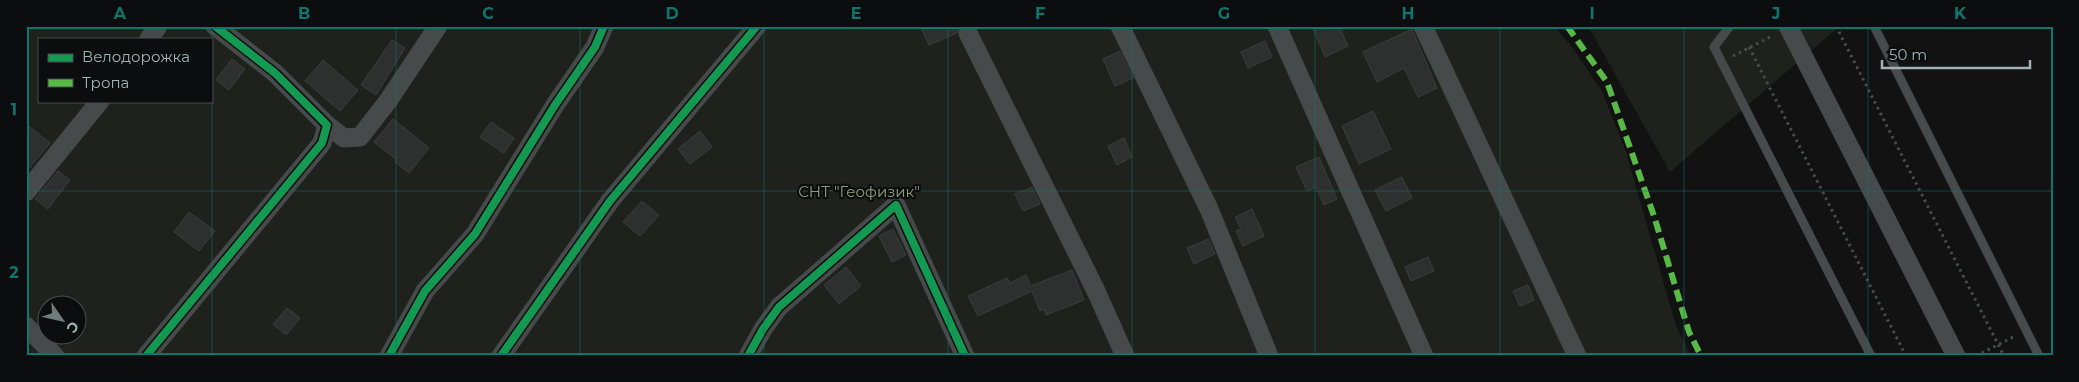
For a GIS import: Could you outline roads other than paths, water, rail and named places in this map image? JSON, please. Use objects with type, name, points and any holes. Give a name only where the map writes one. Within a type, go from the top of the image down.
[{"type":"street","points":[[151,38],[158,26]]},
{"type":"street","points":[[215,26],[275,73],[327,125],[344,138],[360,137],[388,101],[438,26]]},
{"type":"street","points":[[389,356],[425,291],[475,234],[555,105],[595,47],[604,26]]},
{"type":"street","points":[[501,356],[610,201],[757,26]]},
{"type":"street","points":[[1120,26],[1209,209],[1269,356]]},
{"type":"street","points":[[1277,26],[1424,356]]},
{"type":"street","points":[[1423,26],[1576,356]]},
{"type":"street","points":[[1789,27],[1956,356]]},
{"type":"street","points":[[966,30],[1096,291],[1125,356]]},
{"type":"street","points":[[26,192],[99,102]]},
{"type":"street","points":[[146,356],[322,143],[327,125]]},
{"type":"street","points":[[748,356],[763,329],[779,307],[896,205],[965,356]]},
{"type":"street","points":[[26,326],[55,356]]},
{"type":"lane","points":[[1730,26],[1714,47],[1871,356]]},
{"type":"lane","points":[[1874,26],[2038,355]]},
{"type":"park label","name":"СНТ \"Геофизик\"","points":[[859,191]]}]
